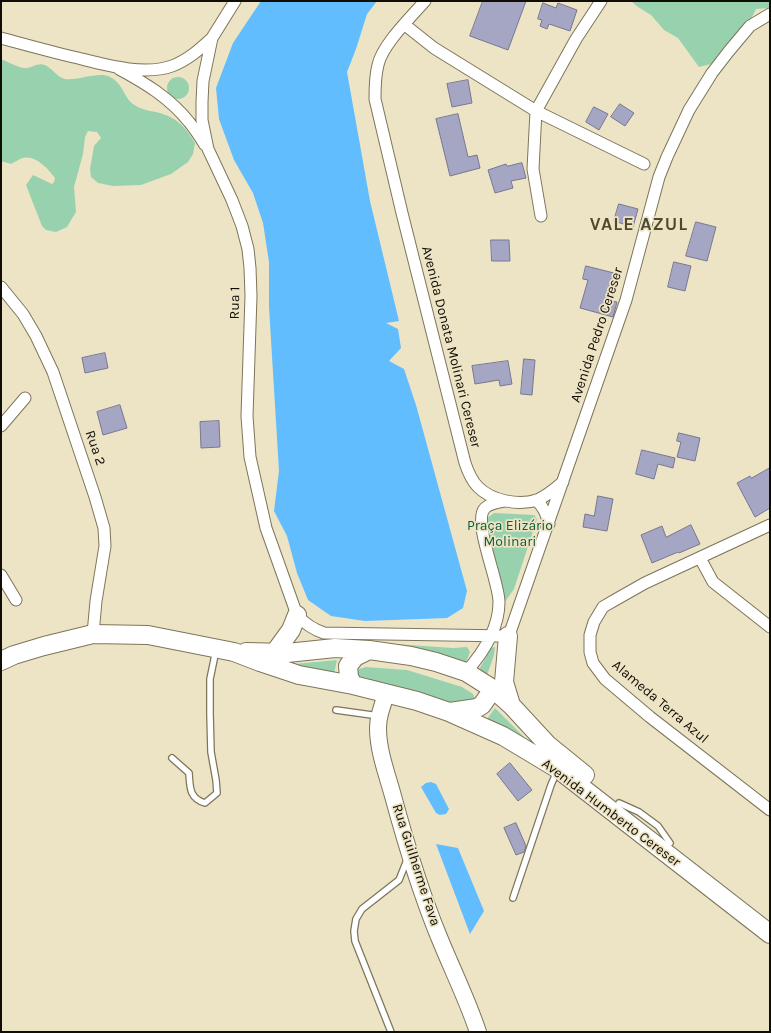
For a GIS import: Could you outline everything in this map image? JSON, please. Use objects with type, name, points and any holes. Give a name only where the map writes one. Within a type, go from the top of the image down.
[{"type":"main road","points":[[275,652],[291,630],[297,615]]},
{"type":"main road","name":"Avenida Humberto Cereser","points":[[1,661],[14,655],[44,646],[93,634],[148,635],[225,650],[299,674],[353,685],[417,701],[449,712],[503,736],[558,769],[770,934]]},
{"type":"main road","points":[[508,636],[504,682],[511,705]]},
{"type":"main road","name":"Avenida Humberto Cereser","points":[[225,650],[287,653],[335,648],[369,650],[411,656],[436,662],[466,672],[493,690],[511,705],[548,745],[619,803],[770,919]]},
{"type":"main road","points":[[353,685],[349,677],[348,666],[355,657],[369,650]]},
{"type":"main road","points":[[449,712],[477,708],[482,705],[493,690]]},
{"type":"street","name":"Rua 1","points":[[235,1],[212,38],[204,74],[202,120],[208,149],[232,200],[242,226],[248,249],[251,296],[247,408],[250,457],[266,528],[297,615]]},
{"type":"street","name":"Avenida Donata Molinari Cereser","points":[[425,1],[386,48],[378,64],[375,82],[375,99],[465,463],[473,481],[479,488],[487,494],[506,501]]},
{"type":"street","points":[[541,216],[532,169],[536,111],[576,39],[602,1]]},
{"type":"street","name":"Avenida Pedro Cereser","points":[[493,690],[508,636],[626,300],[659,177],[667,157],[689,110],[712,74],[750,26],[770,14]]},
{"type":"street","points":[[405,25],[434,48],[536,111],[644,164]]},
{"type":"street","points":[[1,38],[117,68],[149,70],[171,66],[182,62],[194,54],[212,38]]},
{"type":"street","points":[[117,68],[148,85],[173,104],[190,122],[208,149]]},
{"type":"street","name":"Rua 2","points":[[1,287],[23,314],[36,336],[53,372],[100,512],[104,528],[105,546],[96,601],[93,634]]},
{"type":"street","points":[[1,426],[25,398]]},
{"type":"street","points":[[466,672],[477,660],[497,622],[499,602],[498,590],[482,531],[482,514],[484,509],[488,505],[506,501],[527,502],[536,500],[553,491],[563,482]]},
{"type":"street","points":[[536,500],[546,513],[548,524]]},
{"type":"street","name":"Alameda Terra Azul","points":[[770,525],[645,583],[603,607],[594,622],[590,635],[590,652],[593,663],[606,679],[650,717],[770,810]]},
{"type":"street","points":[[700,558],[713,582],[770,627]]},
{"type":"street","points":[[1,575],[16,600]]},
{"type":"street","points":[[297,615],[312,629],[324,633],[508,636]]},
{"type":"street","name":"Rua Guilherme Fava","points":[[387,694],[382,704],[379,716],[378,729],[380,748],[409,854],[438,936],[472,1014],[478,1032]]},
{"type":"lane","points":[[172,758],[189,773],[190,790],[198,800],[205,803],[217,792],[211,752],[210,679],[225,650]]},
{"type":"lane","points":[[336,710],[379,716]]},
{"type":"lane","points":[[513,898],[551,785],[558,769]]},
{"type":"lane","points":[[391,1032],[354,941],[354,931],[356,919],[362,909],[399,880],[405,869],[409,854]]},
{"type":"green space","points":[[631,1],[770,1],[770,8],[756,9],[748,25],[715,63],[699,67],[678,38],[664,30],[651,15]]},
{"type":"green space","points":[[1,59],[15,66],[24,68],[42,64],[65,79],[76,79],[100,75],[110,77],[118,83],[127,98],[133,104],[144,110],[163,114],[184,127],[195,143],[193,154],[188,162],[171,174],[141,185],[113,186],[98,183],[91,177],[90,169],[94,146],[101,138],[97,132],[88,131],[85,137],[83,154],[74,187],[76,212],[67,227],[56,232],[46,230],[42,226],[26,185],[33,175],[52,184],[55,178],[45,167],[32,159],[23,158],[11,164],[1,161]]},
{"type":"green space","points":[[178,77],[186,80],[189,88],[186,96],[178,99],[170,96],[167,88],[170,80]]},
{"type":"green space","name":"Praça Elizário Molinari","points":[[494,513],[534,515],[537,519],[514,589],[504,603],[497,577],[486,519]]},
{"type":"green space","points":[[364,642],[453,648],[467,647],[470,652],[466,662],[456,664],[446,655],[365,647]]},
{"type":"green space","points":[[495,647],[494,655],[485,681],[476,675],[491,648]]},
{"type":"green space","points":[[337,660],[333,678],[273,666]]},
{"type":"green space","points":[[366,667],[407,670],[462,687],[473,694],[476,700],[467,708],[358,676],[356,670]]},
{"type":"green space","points":[[495,708],[544,757],[485,722]]},
{"type":"water","points":[[261,1],[377,1],[367,14],[347,72],[370,201],[399,321],[386,323],[398,329],[401,348],[389,361],[404,369],[416,405],[467,591],[463,608],[447,618],[365,621],[331,616],[308,600],[297,573],[287,536],[274,511],[279,471],[269,307],[269,262],[263,223],[253,193],[234,160],[219,119],[216,88],[233,43]]},
{"type":"water","points":[[431,782],[436,784],[449,809],[446,814],[440,815],[436,813],[421,787],[426,783]]},
{"type":"water","points":[[436,844],[458,848],[484,911],[470,934]]},
{"type":"building","points":[[483,1],[526,1],[508,50],[470,36]]},
{"type":"building","points":[[543,3],[556,8],[558,3],[577,10],[570,31],[549,24],[547,29],[540,26],[542,20],[538,19]]},
{"type":"building","points":[[468,80],[472,103],[452,107],[447,84]]},
{"type":"building","points":[[620,104],[634,113],[625,126],[611,117]]},
{"type":"building","points":[[594,107],[608,114],[599,130],[586,122]]},
{"type":"building","points":[[458,114],[468,157],[477,155],[480,168],[450,176],[436,119]]},
{"type":"building","points":[[522,163],[526,178],[511,181],[513,188],[495,193],[488,170],[506,164],[507,166]]},
{"type":"building","points":[[619,204],[638,209],[633,227],[614,221]]},
{"type":"building","points":[[696,222],[716,227],[707,261],[686,256]]},
{"type":"building","points":[[491,240],[509,240],[510,261],[492,261]]},
{"type":"building","points":[[674,262],[691,266],[685,291],[668,287]]},
{"type":"building","points":[[586,266],[614,273],[609,291],[614,293],[611,301],[617,302],[613,317],[580,308],[588,280],[583,279]]},
{"type":"building","points":[[105,353],[108,368],[85,373],[82,358]]},
{"type":"building","points":[[524,359],[535,360],[532,395],[521,394]]},
{"type":"building","points":[[508,361],[512,384],[500,386],[499,380],[475,384],[472,366]]},
{"type":"building","points":[[120,405],[127,428],[103,435],[97,412]]},
{"type":"building","points":[[219,421],[220,447],[201,448],[200,422]]},
{"type":"building","points":[[679,433],[700,438],[695,461],[677,457],[681,442],[677,441]]},
{"type":"building","points":[[642,450],[675,458],[673,468],[658,464],[654,479],[636,474]]},
{"type":"building","points":[[770,468],[770,508],[755,517],[737,483],[750,476],[751,478]]},
{"type":"building","points":[[598,496],[613,499],[607,531],[583,527],[585,514],[594,516]]},
{"type":"building","points":[[691,525],[700,544],[652,563],[641,535],[662,526],[666,537]]},
{"type":"building","points":[[510,763],[532,790],[518,801],[497,774]]},
{"type":"building","points":[[516,823],[526,846],[524,852],[516,855],[504,828]]},
{"type":"district","name":"VALE AZUL","points":[[639,225]]}]
